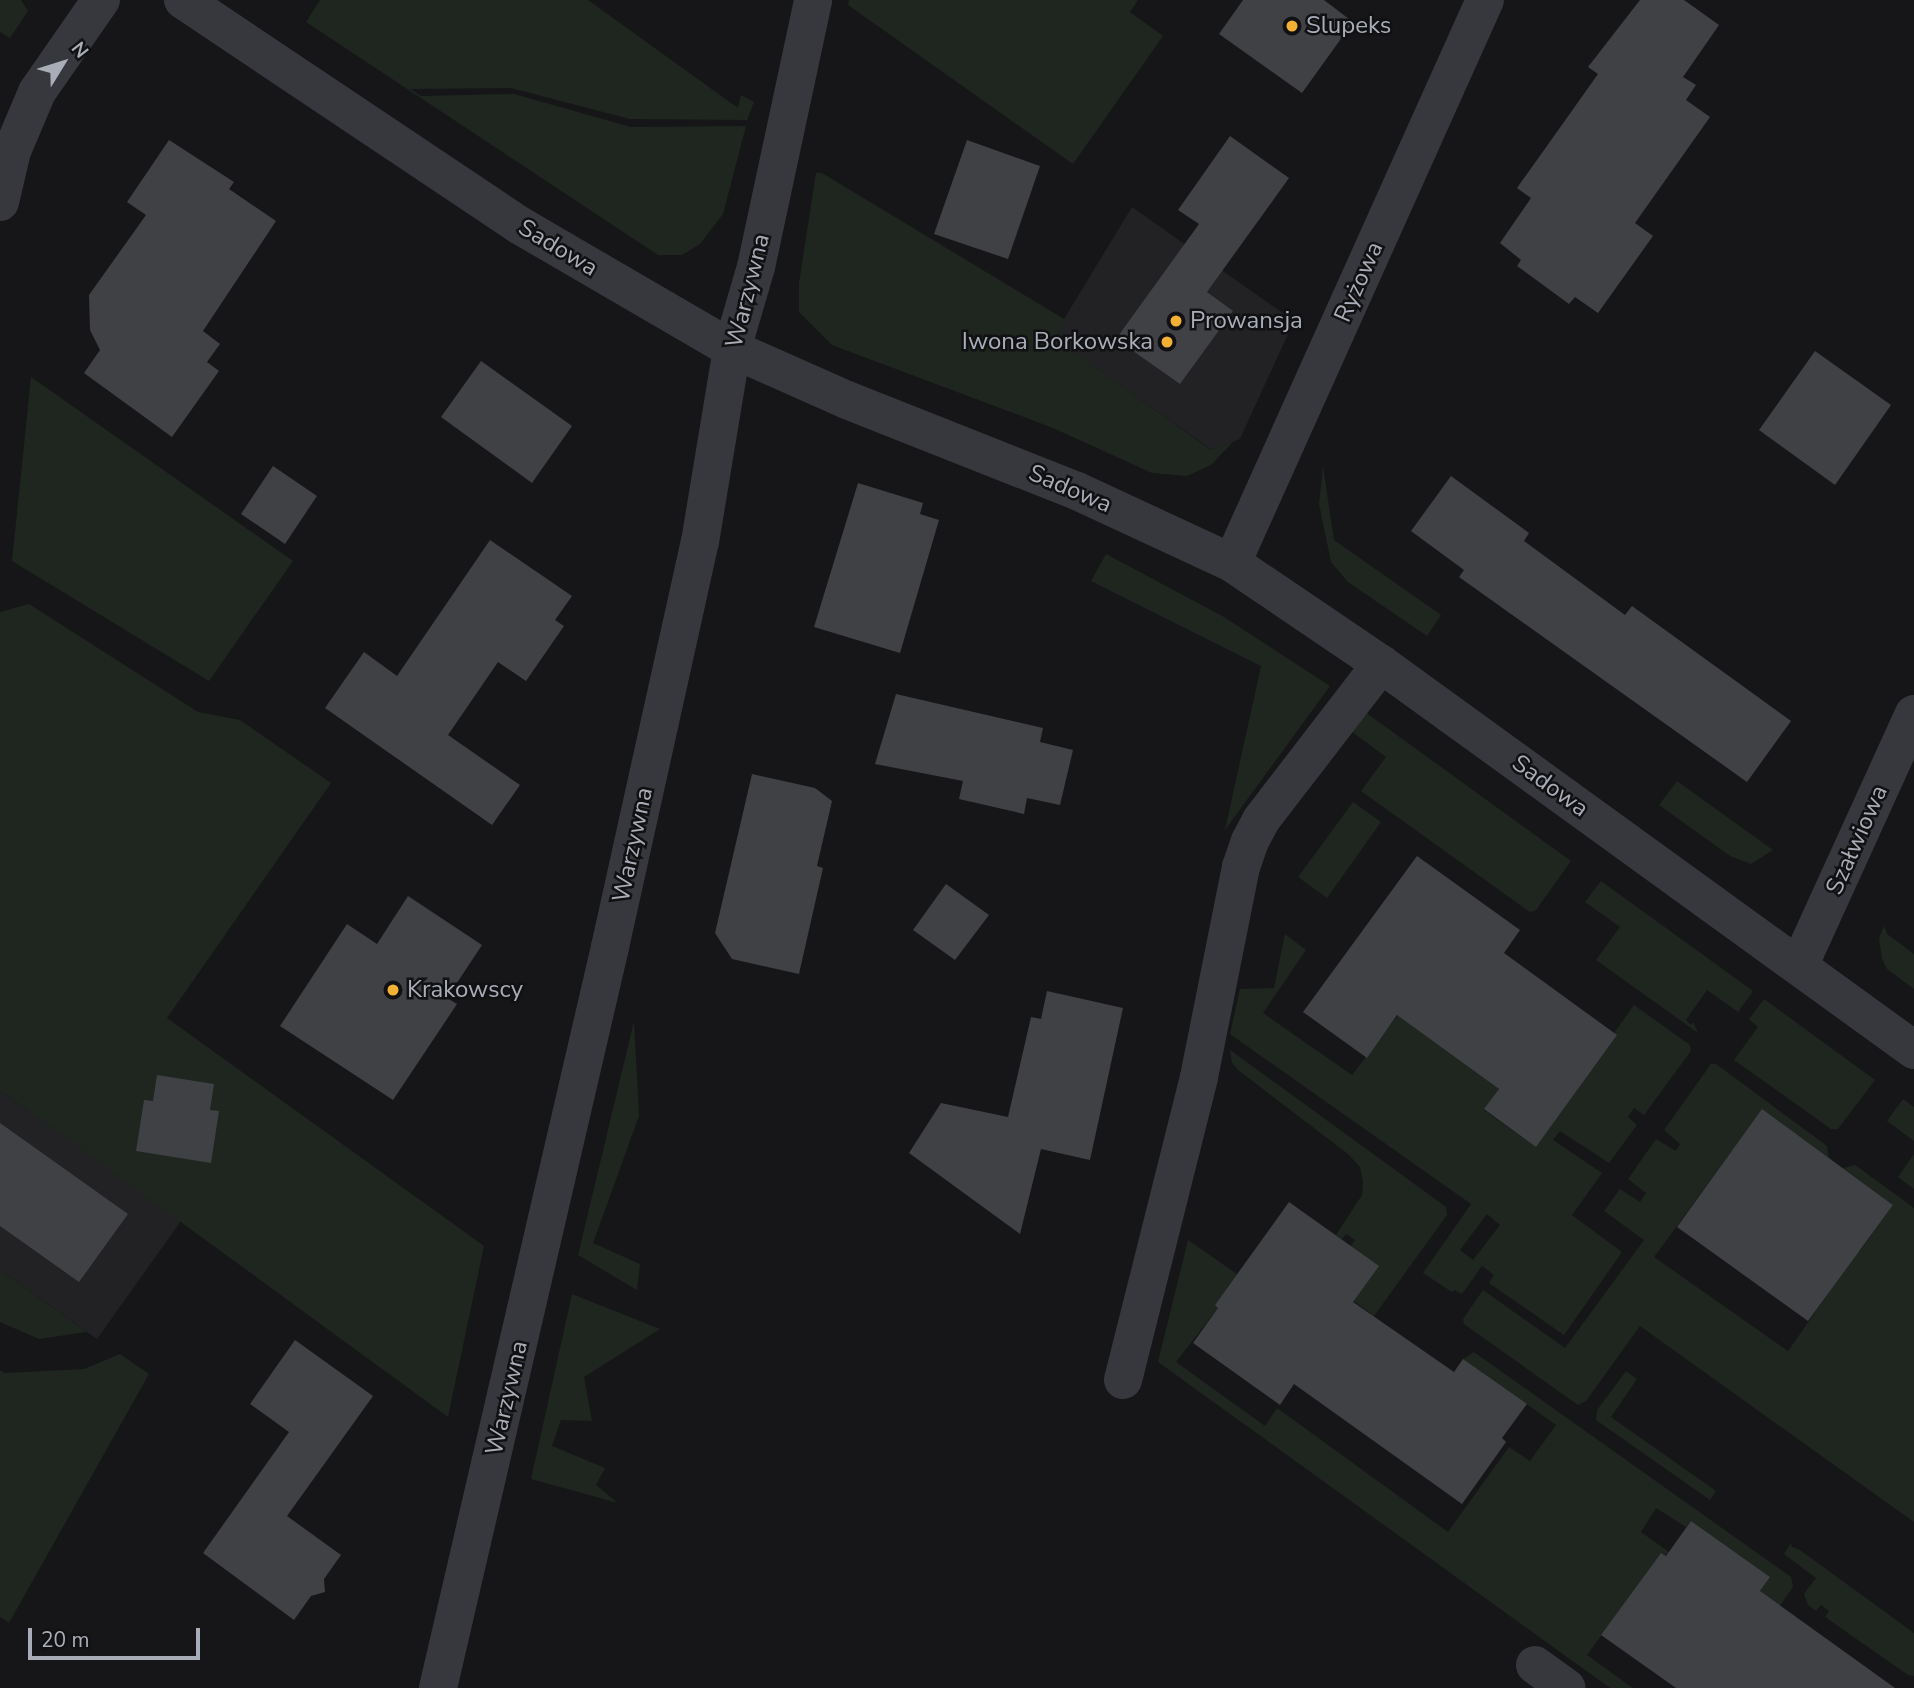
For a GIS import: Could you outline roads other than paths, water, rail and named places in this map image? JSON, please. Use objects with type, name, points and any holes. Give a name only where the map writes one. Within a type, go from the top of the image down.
[{"type":"street","points":[[0,202],[12,151],[37,92],[101,0]]},
{"type":"street","name":"Sadowa","points":[[183,0],[519,225],[732,349],[847,400],[1077,491],[1232,563],[1381,664],[1914,1050]]},
{"type":"street","name":"Warzywna","points":[[438,1688],[610,947],[697,556],[732,349],[756,267],[813,0]]},
{"type":"street","name":"Ryżowa","points":[[1232,563],[1485,0]]},
{"type":"street","points":[[1124,1380],[1199,1077],[1241,867],[1250,841],[1261,820],[1381,664]]},
{"type":"street","name":"Szałwiowa","points":[[1799,966],[1914,714]]},
{"type":"street","points":[[1535,1665],[1567,1688]]},
{"type":"place","name":"Slupeks","points":[[1292,26]]},
{"type":"place","name":"Prowansja","points":[[1176,321]]},
{"type":"place","name":"Iwona Borkowska","points":[[1167,342]]},
{"type":"place","name":"Krakowscy","points":[[393,990]]}]
